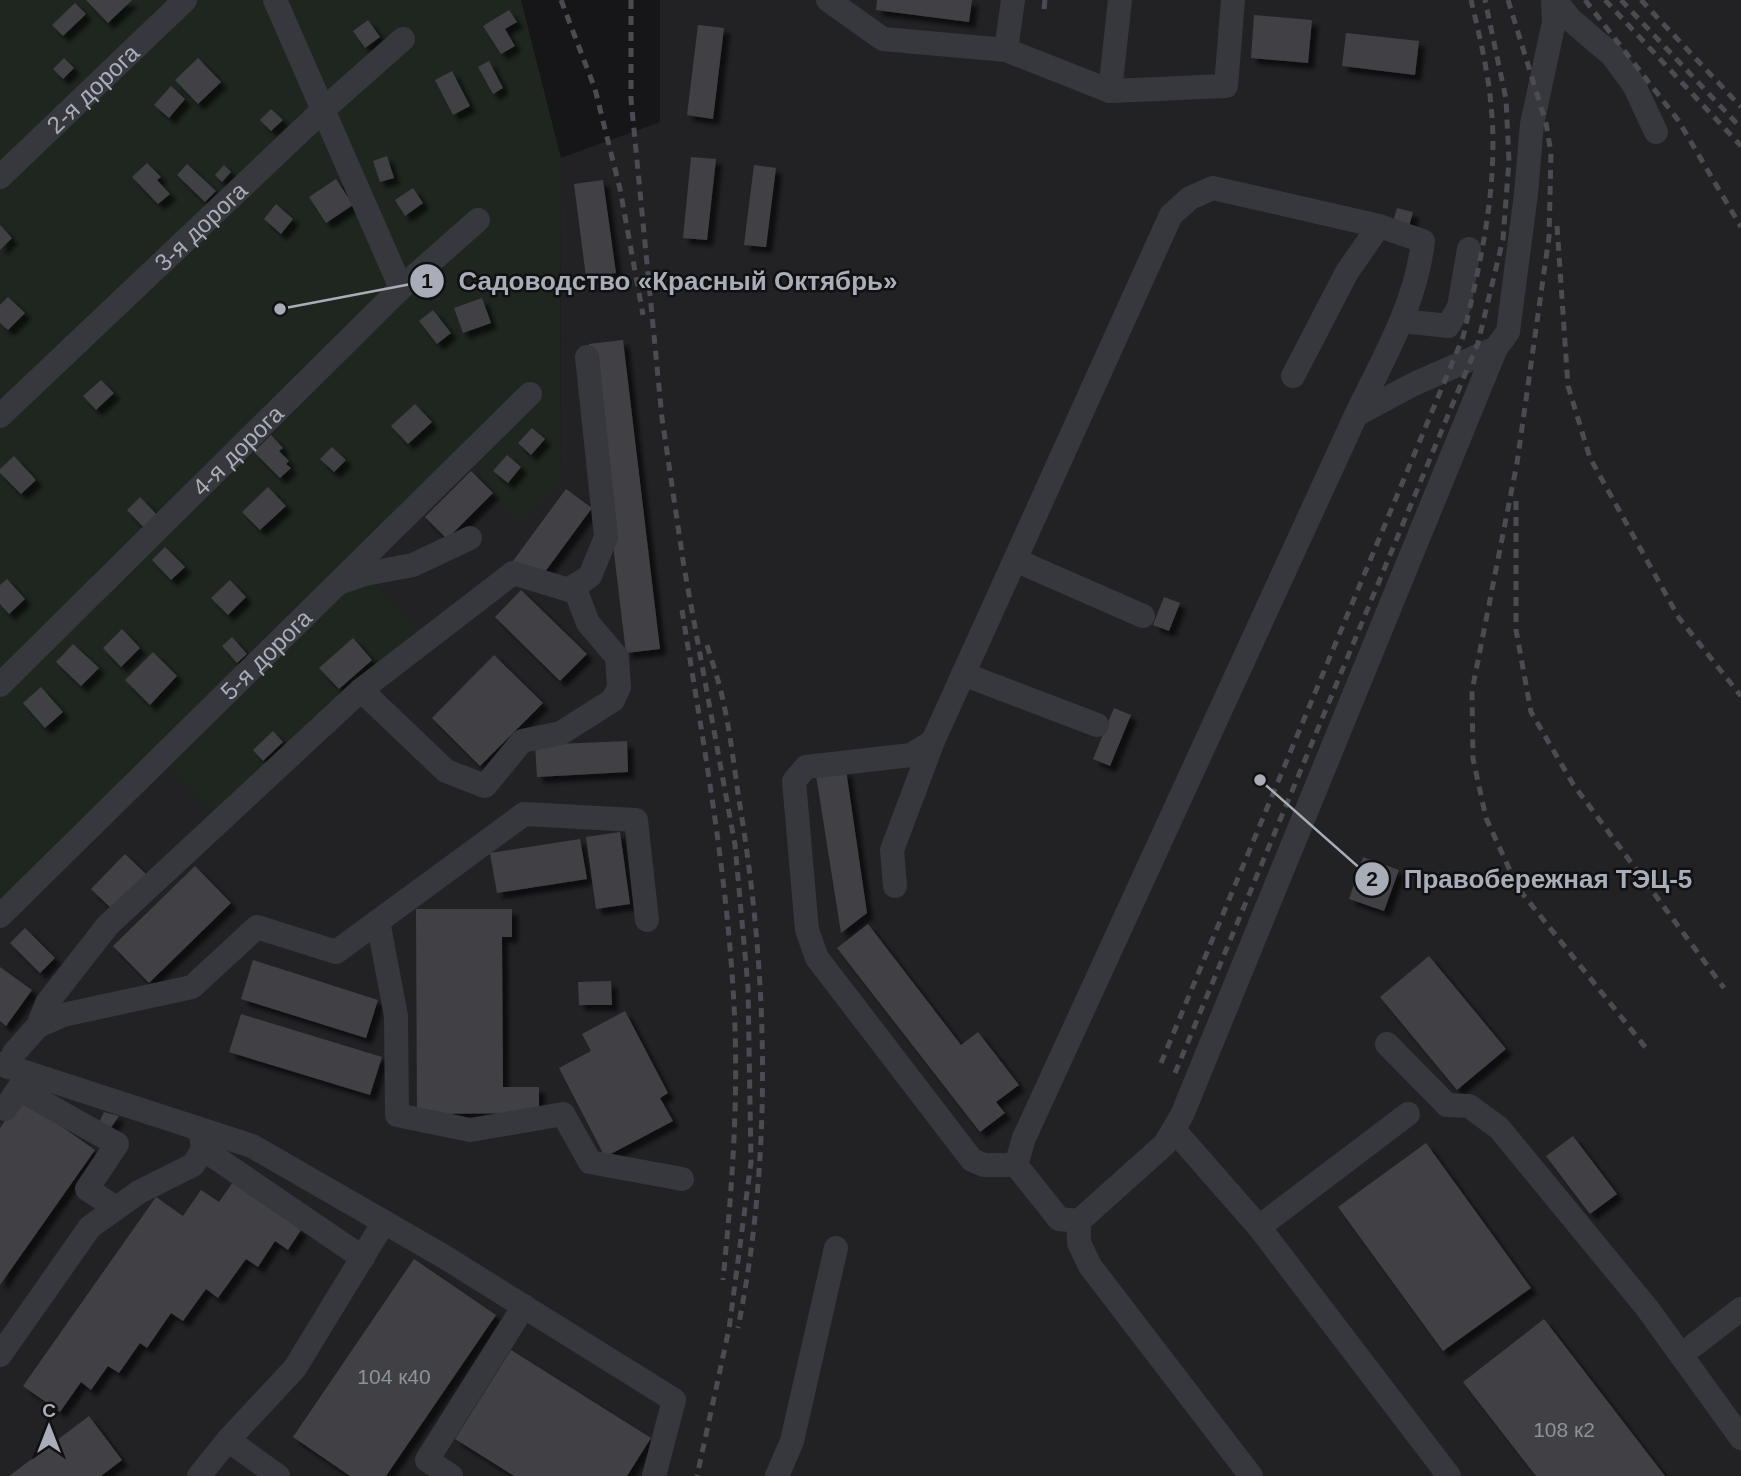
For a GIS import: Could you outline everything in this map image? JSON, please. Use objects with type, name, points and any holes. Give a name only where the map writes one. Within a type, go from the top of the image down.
[{"type":"street","name":"2-я дорога","points":[[0,177],[185,0]]},
{"type":"street","points":[[275,0],[401,288]]},
{"type":"street","points":[[1006,50],[1013,0]]},
{"type":"street","points":[[1110,91],[1121,0]]},
{"type":"street","points":[[836,3],[883,39],[1006,50],[1110,91],[1226,86],[1233,0]]},
{"type":"street","points":[[1554,0],[1572,20],[1612,55],[1634,85],[1656,132]]},
{"type":"street","points":[[1016,1165],[1059,1219],[1079,1221],[1165,1144],[1182,1115],[1496,348],[1508,332],[1532,124],[1548,56],[1554,22],[1554,0]]},
{"type":"street","name":"3-я дорога","points":[[0,416],[324,109],[403,39]]},
{"type":"street","points":[[1548,56],[1564,43],[1577,39],[1596,39]]},
{"type":"street","points":[[895,886],[892,850],[933,741],[1171,215],[1190,198],[1213,188],[1379,226],[1423,241],[1420,265],[1402,321],[1356,415],[1029,1126],[1016,1165]]},
{"type":"street","name":"4-я дорога","points":[[0,685],[401,288],[478,220]]},
{"type":"street","points":[[1293,376],[1347,272],[1379,226]]},
{"type":"street","points":[[1402,321],[1448,326],[1459,307],[1469,249]]},
{"type":"street","points":[[1356,415],[1414,384],[1496,348]]},
{"type":"street","points":[[5,1109],[13,1073],[14,1053],[37,1026],[47,1003],[108,925],[361,691],[513,573],[569,590],[590,576],[606,537],[587,357]]},
{"type":"street","name":"5-я дорога","points":[[0,916],[530,394]]},
{"type":"street","points":[[339,583],[365,573],[413,565],[470,538]]},
{"type":"street","points":[[1015,560],[1143,616]]},
{"type":"street","points":[[361,691],[446,771],[485,786],[522,741],[561,733],[612,700],[619,687],[617,657],[588,623],[575,586]]},
{"type":"street","points":[[963,674],[1097,725]]},
{"type":"street","points":[[933,741],[911,755],[806,766],[794,781],[807,930],[817,958],[972,1160],[984,1165],[1016,1165]]},
{"type":"street","points":[[37,1026],[63,1015],[192,987],[257,927],[336,952],[524,814],[636,820],[647,920]]},
{"type":"street","points":[[378,921],[396,1016],[397,1115],[470,1130],[563,1114],[590,1162],[682,1179]]},
{"type":"street","points":[[1387,1044],[1447,1105],[1469,1106],[1499,1128],[1647,1308],[1741,1438]]},
{"type":"street","points":[[13,1073],[202,1140],[252,1146],[524,1306],[674,1400],[654,1476]]},
{"type":"street","points":[[13,1073],[117,1144],[87,1189],[116,1208]]},
{"type":"street","points":[[1259,1227],[1408,1114]]},
{"type":"street","points":[[1174,1130],[1259,1227],[1449,1476]]},
{"type":"street","points":[[0,1355],[90,1227],[139,1192],[193,1165],[202,1140]]},
{"type":"street","points":[[202,1140],[363,1258]]},
{"type":"street","points":[[1079,1221],[1079,1243],[1090,1266],[1251,1476]]},
{"type":"street","points":[[199,1476],[228,1440],[295,1368],[384,1222]]},
{"type":"street","points":[[777,1476],[792,1441],[836,1248]]},
{"type":"street","points":[[452,1476],[428,1460],[524,1306]]},
{"type":"street","points":[[1681,1355],[1741,1310]]},
{"type":"street","points":[[228,1440],[278,1476]]},
{"type":"shaded area","points":[[0,0],[521,0],[561,158],[560,484],[518,523],[470,461],[365,574],[417,629],[337,709],[215,815],[164,762],[0,908]]},
{"type":"shaded area","points":[[660,0],[1741,0],[1741,1476],[0,1476],[0,908],[164,762],[385,661],[416,629],[359,567],[470,460],[560,484],[561,158],[660,122]]},
{"type":"building","points":[[86,0],[132,0],[108,23]]},
{"type":"building","points":[[877,0],[972,0],[969,22],[876,10]]},
{"type":"building","points":[[75,3],[86,14],[63,36],[52,25]]},
{"type":"building","points":[[509,10],[517,22],[505,29],[515,46],[501,54],[483,26]]},
{"type":"building","points":[[1254,15],[1312,20],[1308,63],[1251,58]]},
{"type":"building","points":[[368,20],[380,37],[365,48],[353,31]]},
{"type":"building","points":[[698,25],[724,28],[713,119],[687,115]]},
{"type":"building","points":[[1346,33],[1419,41],[1415,75],[1342,66]]},
{"type":"building","points":[[64,58],[74,68],[63,79],[53,69]]},
{"type":"building","points":[[198,58],[221,82],[198,104],[175,80]]},
{"type":"building","points":[[489,61],[503,88],[493,94],[478,67]]},
{"type":"building","points":[[452,71],[470,106],[453,115],[435,80]]},
{"type":"building","points":[[171,86],[185,99],[169,118],[154,105]]},
{"type":"building","points":[[271,109],[283,120],[271,131],[260,120]]},
{"type":"building","points":[[387,156],[394,178],[380,182],[373,161]]},
{"type":"building","points":[[691,157],[716,159],[707,240],[683,238]]},
{"type":"building","points":[[147,163],[161,177],[157,180],[170,194],[158,204],[132,177]]},
{"type":"building","points":[[187,164],[216,191],[205,202],[177,175]]},
{"type":"building","points":[[224,165],[231,172],[222,182],[215,175]]},
{"type":"building","points":[[754,165],[776,168],[766,247],[744,245]]},
{"type":"building","points":[[336,179],[353,205],[326,223],[309,197]]},
{"type":"building","points":[[603,180],[616,273],[586,277],[574,184]]},
{"type":"building","points":[[413,188],[423,203],[405,216],[395,200]]},
{"type":"building","points":[[276,204],[293,219],[281,234],[264,219]]},
{"type":"building","points":[[1397,208],[1413,212],[1408,230],[1392,226]]},
{"type":"building","points":[[0,225],[12,238],[0,250]]},
{"type":"building","points":[[8,297],[25,313],[8,330],[0,323],[0,305]]},
{"type":"building","points":[[482,298],[491,323],[463,333],[454,308]]},
{"type":"building","points":[[433,310],[451,333],[437,344],[419,321]]},
{"type":"building","points":[[623,340],[660,649],[626,653],[589,344]]},
{"type":"building","points":[[101,380],[114,393],[96,410],[83,396]]},
{"type":"building","points":[[415,404],[432,422],[408,444],[391,426]]},
{"type":"building","points":[[532,428],[545,439],[531,455],[518,443]]},
{"type":"building","points":[[271,435],[283,448],[279,451],[289,461],[286,464],[291,468],[280,478],[254,452]]},
{"type":"building","points":[[332,447],[346,460],[334,472],[320,459]]},
{"type":"building","points":[[507,455],[521,467],[508,483],[493,471]]},
{"type":"building","points":[[14,456],[36,480],[21,494],[0,473],[0,469]]},
{"type":"building","points":[[471,471],[493,493],[447,539],[425,517]]},
{"type":"building","points":[[268,487],[286,506],[260,530],[242,512]]},
{"type":"building","points":[[566,489],[592,508],[539,580],[513,561]]},
{"type":"building","points":[[140,497],[160,518],[147,531],[127,510]]},
{"type":"building","points":[[165,547],[185,567],[171,580],[152,560]]},
{"type":"building","points":[[7,579],[25,599],[9,614],[0,604],[0,585]]},
{"type":"building","points":[[230,580],[246,597],[228,615],[211,598]]},
{"type":"building","points":[[521,590],[587,654],[560,681],[495,617]]},
{"type":"building","points":[[1164,597],[1180,603],[1169,631],[1153,625]]},
{"type":"building","points":[[122,629],[140,648],[121,667],[103,648]]},
{"type":"building","points":[[232,637],[247,654],[237,663],[222,646]]},
{"type":"building","points":[[353,638],[372,660],[339,689],[319,668]]},
{"type":"building","points":[[73,644],[99,668],[81,686],[56,662]]},
{"type":"building","points":[[153,652],[177,676],[150,705],[125,680]]},
{"type":"building","points":[[494,655],[543,703],[480,766],[432,718]]},
{"type":"building","points":[[41,687],[63,712],[45,728],[23,703]]},
{"type":"building","points":[[1114,708],[1131,715],[1110,766],[1093,759]]},
{"type":"building","points":[[273,731],[283,742],[263,761],[253,750]]},
{"type":"building","points":[[627,741],[628,772],[537,777],[535,745]]},
{"type":"building","points":[[846,770],[867,913],[841,933],[816,775]]},
{"type":"building","points":[[620,832],[630,904],[596,909],[586,837]]},
{"type":"building","points":[[580,839],[587,879],[497,893],[490,853]]},
{"type":"building","points":[[125,854],[147,875],[113,910],[91,889]]},
{"type":"building","points":[[1363,857],[1399,870],[1384,911],[1349,899]]},
{"type":"building","points":[[195,866],[231,903],[149,983],[113,946]]},
{"type":"building","points":[[416,909],[512,909],[512,937],[502,937],[503,1087],[539,1087],[539,1113],[417,1114]]},
{"type":"building","points":[[868,924],[961,1045],[978,1032],[1019,1085],[996,1102],[1005,1113],[980,1132],[837,948]]},
{"type":"building","points":[[25,928],[55,958],[40,973],[10,943]]},
{"type":"building","points":[[1429,956],[1506,1049],[1457,1090],[1380,997]]},
{"type":"building","points":[[253,960],[378,1000],[366,1038],[241,999]]},
{"type":"building","points":[[0,967],[32,990],[6,1026],[0,1021]]},
{"type":"building","points":[[611,981],[612,1005],[579,1005],[578,982]]},
{"type":"building","points":[[625,1011],[668,1093],[660,1098],[673,1121],[605,1157],[559,1068],[591,1051],[582,1034]]},
{"type":"building","points":[[241,1014],[382,1057],[370,1095],[229,1052]]},
{"type":"building","points":[[21,1098],[95,1150],[0,1285],[0,1128]]},
{"type":"building","points":[[104,1112],[119,1116],[110,1129],[99,1123]]},
{"type":"building","points":[[1573,1136],[1617,1194],[1590,1214],[1546,1156]]},
{"type":"building","points":[[1426,1143],[1531,1288],[1443,1351],[1338,1207]]},
{"type":"building","points":[[233,1182],[301,1230],[288,1250],[275,1241],[258,1267],[246,1259],[218,1298],[206,1289],[183,1321],[171,1313],[147,1348],[140,1343],[119,1373],[108,1366],[91,1390],[81,1382],[60,1412],[23,1386],[156,1197],[183,1216],[201,1190],[219,1202]]},
{"type":"building","points":[[414,1259],[496,1315],[386,1476],[350,1476],[293,1437]]},
{"type":"building","points":[[1544,1319],[1665,1476],[1536,1476],[1463,1382]]},
{"type":"building","points":[[511,1350],[651,1438],[627,1476],[514,1476],[455,1439]]},
{"type":"building","points":[[89,1416],[122,1460],[101,1476],[9,1476]]},
{"type":"railway","points":[[561,0],[595,89],[620,189],[643,315]]},
{"type":"railway","points":[[631,0],[631,99],[662,418],[684,567],[735,845],[748,987],[751,1162],[729,1329],[697,1476]]},
{"type":"railway","points":[[1044,9],[1045,0]]},
{"type":"railway","points":[[1161,1063],[1463,337],[1482,251],[1493,164],[1490,92],[1471,0]]},
{"type":"railway","points":[[1175,1073],[1478,343],[1503,239],[1509,161],[1506,99],[1485,0]]},
{"type":"railway","points":[[1508,0],[1546,123],[1551,153],[1549,237],[1517,463],[1472,691],[1473,759],[1486,818],[1518,888],[1646,1048]]},
{"type":"railway","points":[[1585,0],[1678,120],[1741,227]]},
{"type":"railway","points":[[1605,0],[1741,146]]},
{"type":"railway","points":[[1621,0],[1741,128]]},
{"type":"railway","points":[[1641,0],[1741,107]]},
{"type":"railway","points":[[1557,226],[1568,386],[1590,458],[1679,618],[1741,696]]},
{"type":"railway","points":[[1516,501],[1516,630],[1531,712],[1573,784],[1724,988]]},
{"type":"railway","points":[[682,610],[706,757],[731,955],[736,1074],[734,1143],[723,1280]]},
{"type":"railway","points":[[707,645],[720,689],[732,748],[749,866],[761,998],[761,1130],[757,1197],[738,1328]]},
{"type":"place","name":"Садоводство «Красный Октябрь»","points":[[280,309]]},
{"type":"place","name":"Правобережная ТЭЦ-5","points":[[1260,780]]}]
